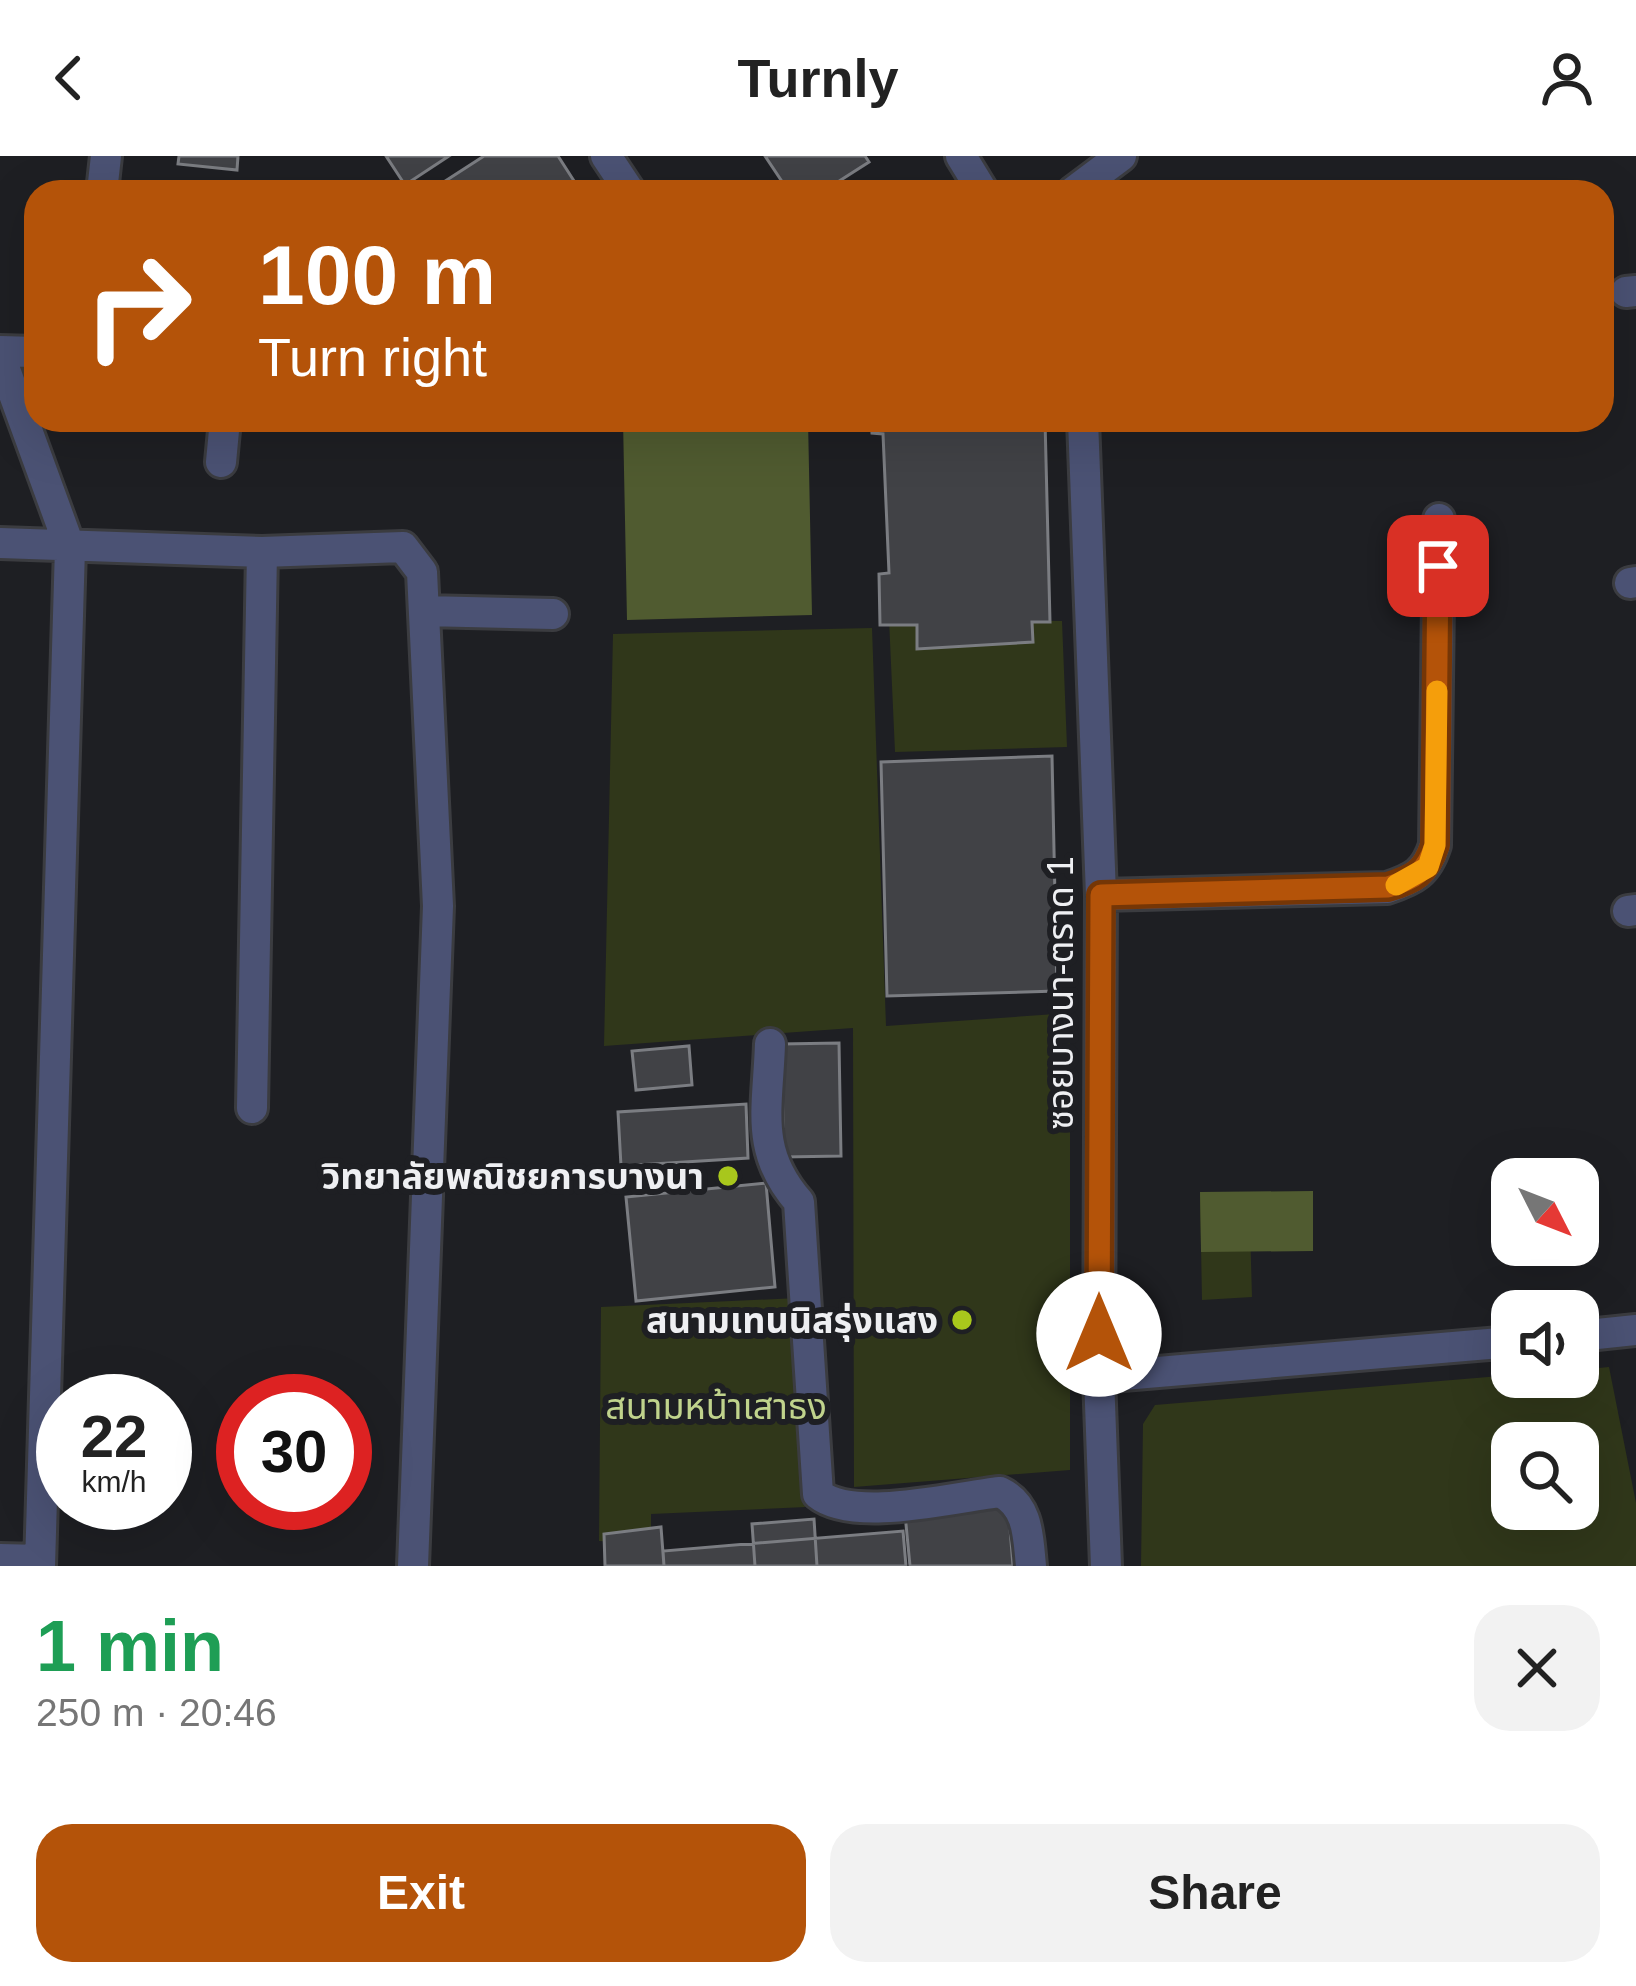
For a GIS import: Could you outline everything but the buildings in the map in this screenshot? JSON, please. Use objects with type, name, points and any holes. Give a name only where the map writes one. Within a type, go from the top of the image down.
[{"type":"street","points":[[1089,180],[1121,156]]},
{"type":"street","points":[[0,353],[24,420]]},
{"type":"street","points":[[0,1559],[40,1563],[70,548],[28,432]]},
{"type":"street","points":[[221,462],[224,432]]},
{"type":"street","name":"ซอยบางนา-ตราด 1","points":[[1083,432],[1101,895],[1099,1378],[1106,1566]]},
{"type":"street","points":[[1101,895],[1388,887],[1413,880],[1428,867],[1435,845],[1439,519]]},
{"type":"street","points":[[0,543],[262,552],[404,547],[422,572],[438,906],[413,1566]]},
{"type":"street","points":[[252,1108],[262,552]]},
{"type":"street","points":[[424,610],[553,614]]},
{"type":"street","points":[[770,1044],[766,1149],[775,1175],[800,1202],[818,1494],[830,1504],[856,1509],[1000,1492],[1015,1499],[1026,1521],[1031,1566]]},
{"type":"street","points":[[1599,1334],[1636,1330]]},
{"type":"street","points":[[1099,1378],[1491,1344]]},
{"type":"green space","points":[[889,619],[1062,621],[1067,747],[895,752]]},
{"type":"green space","points":[[872,628],[886,1026],[1070,1013],[1070,1470],[854,1487],[853,1028],[604,1046],[613,634]]},
{"type":"green space","points":[[1200,1192],[1249,1192],[1252,1297],[1202,1300]]},
{"type":"green space","name":"สนามหน้าเสาธง","points":[[798,1298],[806,1507],[651,1514],[651,1544],[599,1541],[601,1307]]},
{"type":"green space","points":[[1609,1367],[1636,1503],[1636,1566],[1141,1566],[1143,1424],[1155,1405],[1491,1377],[1491,1398],[1599,1398],[1599,1368]]},
{"type":"shaded area","points":[[623,432],[808,432],[812,615],[627,620]]},
{"type":"shaded area","points":[[1313,1191],[1313,1251],[1201,1252],[1200,1192]]},
{"type":"slow traffic","points":[[1396,885],[1413,880],[1428,867],[1435,845],[1437,691]]},
{"type":"place","name":"วิทยาลัยพณิชยการบางนา","points":[[728,1176]]},
{"type":"place","name":"สนามเทนนิสรุ่งแสง","points":[[962,1320]]},
{"type":"route","points":[[1099,1334],[1101,895],[1388,887],[1413,880],[1428,867],[1435,845],[1438,566]]}]
